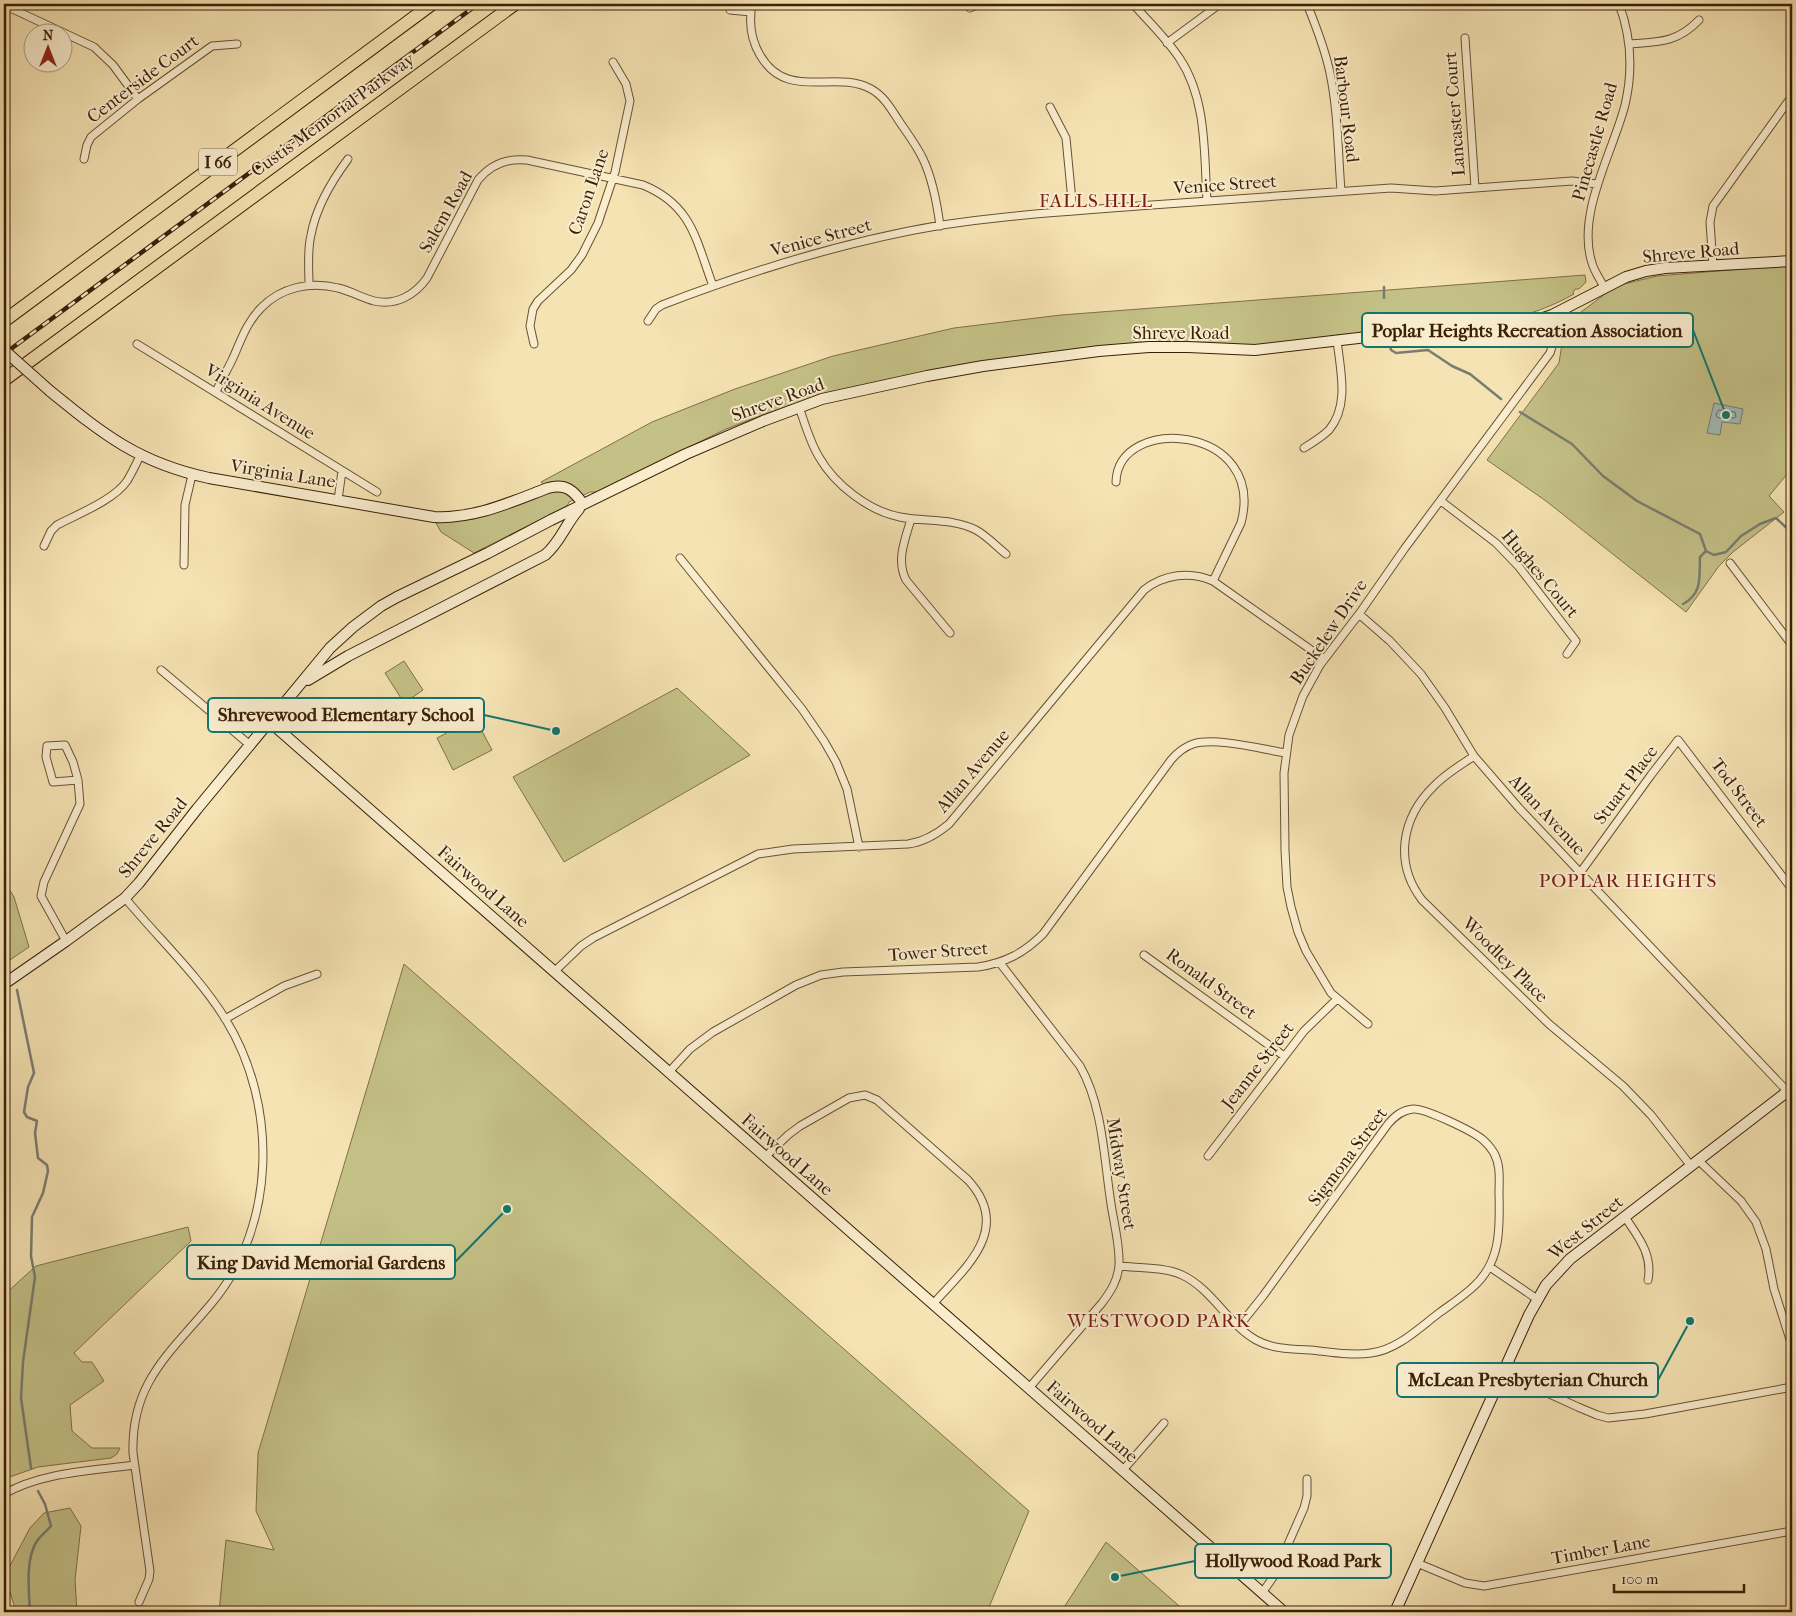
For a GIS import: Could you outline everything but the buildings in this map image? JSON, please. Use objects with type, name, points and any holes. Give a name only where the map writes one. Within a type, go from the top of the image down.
[{"type":"highway","name":"Custis Memorial Parkway","points":[[4,321],[432,4]]},
{"type":"highway","name":"Custis Memorial Parkway","points":[[4,380],[515,4]]},
{"type":"main road","name":"Shreve Road","points":[[4,984],[125,898],[153,867],[197,809],[337,641],[381,606],[686,454],[763,421],[822,399],[983,366],[1099,351],[1150,347],[1255,350],[1393,334],[1496,328],[1526,323],[1552,315],[1604,287],[1631,275],[1655,269],[1792,262]]},
{"type":"main road","name":"Virginia Lane","points":[[4,350],[50,391],[100,431],[140,456],[192,474],[434,516],[455,517],[476,514],[558,486],[569,488],[583,504]]},
{"type":"main road","name":"Shreve Road","points":[[301,684],[348,656],[545,555],[552,549],[571,518],[583,504]]},
{"type":"main road","points":[[551,520],[559,525],[561,531],[559,537]]},
{"type":"main road","name":"Fairwood Lane","points":[[270,722],[1284,1612]]},
{"type":"main road","name":"West Street","points":[[1395,1612],[1537,1299],[1557,1271],[1625,1216],[1790,1090]]},
{"type":"street","points":[[752,4],[750,12],[751,25],[758,51],[769,67],[778,74],[796,82],[850,82],[871,89],[887,103],[923,159],[935,193],[940,226]]},
{"type":"street","points":[[970,8],[979,4]]},
{"type":"street","points":[[1133,4],[1167,42],[1180,59],[1188,74],[1199,107],[1207,201]]},
{"type":"street","points":[[1167,42],[1220,4]]},
{"type":"street","name":"Barbour Road","points":[[1307,4],[1324,50],[1330,74],[1334,98],[1341,191]]},
{"type":"street","name":"Pinecastle Road","points":[[1604,287],[1592,264],[1588,242],[1592,205],[1625,104],[1629,77],[1629,44],[1619,4]]},
{"type":"street","points":[[4,5],[18,7],[94,47],[113,64],[138,99]]},
{"type":"street","points":[[730,10],[750,12]]},
{"type":"street","points":[[1629,44],[1672,39],[1690,29],[1699,20]]},
{"type":"street","name":"Lancaster Court","points":[[1465,38],[1475,188]]},
{"type":"street","name":"Centerside Court","points":[[84,159],[86,145],[91,137],[138,99],[212,46],[237,44]]},
{"type":"street","name":"Caron Lane","points":[[534,344],[530,326],[533,309],[538,301],[571,270],[582,255],[598,223],[615,172],[630,101],[626,84],[613,62]]},
{"type":"street","points":[[1713,266],[1710,222],[1713,206],[1792,96]]},
{"type":"street","points":[[1050,107],[1066,138],[1073,211]]},
{"type":"street","name":"Salem Road","points":[[216,392],[246,328],[254,315],[273,297],[293,288],[309,285],[340,288],[374,301],[383,302],[398,300],[416,291],[427,278],[478,180],[491,167],[500,162],[517,158],[650,187],[667,197],[676,205],[692,229],[712,286]]},
{"type":"street","points":[[309,285],[309,250],[314,221],[334,179],[348,159]]},
{"type":"street","name":"Venice Street","points":[[648,321],[656,309],[662,305],[712,286],[822,251],[940,226],[1073,211],[1341,191],[1391,188],[1435,191],[1572,181],[1598,184]]},
{"type":"street","name":"Buckelew Drive","points":[[1368,1024],[1337,999],[1319,974],[1298,932],[1291,907],[1287,887],[1285,850],[1284,774],[1286,753],[1295,714],[1313,676],[1324,660],[1550,353],[1555,338],[1552,315]]},
{"type":"street","points":[[1304,448],[1328,431],[1339,415],[1343,392],[1337,340]]},
{"type":"street","name":"Virginia Avenue","points":[[137,344],[377,492]]},
{"type":"street","points":[[800,407],[810,440],[818,456],[831,473],[863,502],[886,514],[967,526],[986,536],[1006,554]]},
{"type":"street","points":[[1116,482],[1118,469],[1128,454],[1147,443],[1160,439],[1193,440],[1216,449],[1226,457],[1240,476],[1244,489],[1244,512],[1241,523],[1213,581]]},
{"type":"street","points":[[44,546],[51,531],[57,526],[118,490],[127,481],[140,456]]},
{"type":"street","points":[[338,500],[342,472]]},
{"type":"street","points":[[184,566],[185,506],[192,474]]},
{"type":"street","name":"Hughes Court","points":[[1441,501],[1496,543],[1520,567],[1576,641],[1566,654]]},
{"type":"street","points":[[910,519],[901,554],[902,573],[950,632]]},
{"type":"street","points":[[680,558],[802,709],[824,741],[843,778],[859,847]]},
{"type":"street","points":[[1730,563],[1792,645]]},
{"type":"street","name":"Allan Avenue","points":[[554,972],[581,946],[593,938],[758,854],[786,850],[916,843],[935,834],[945,827],[1144,590],[1160,580],[1184,574],[1202,576],[1213,581],[1324,660]]},
{"type":"street","name":"Allan Avenue","points":[[1359,614],[1390,641],[1421,674],[1446,708],[1474,756],[1519,808],[1790,1090]]},
{"type":"street","points":[[161,670],[250,745]]},
{"type":"street","name":"Stuart Place","points":[[1580,873],[1650,775],[1678,740]]},
{"type":"street","name":"Tod Street","points":[[1678,740],[1792,889]]},
{"type":"street","name":"Tower Street","points":[[669,1072],[690,1049],[713,1032],[796,985],[820,975],[843,972],[978,967],[1000,963],[1024,951],[1043,934],[1177,753],[1192,744],[1216,742],[1286,753]]},
{"type":"street","points":[[66,941],[41,896],[44,882],[80,804],[78,780],[73,762],[65,745],[47,746],[46,757],[53,782],[78,780]]},
{"type":"street","name":"Woodley Place","points":[[1474,756],[1434,786],[1420,802],[1411,820],[1407,830],[1404,854],[1408,875],[1415,891],[1549,1024],[1623,1086],[1695,1163],[1740,1201],[1756,1222],[1766,1249],[1774,1289],[1792,1346]]},
{"type":"street","points":[[125,898],[209,996],[225,1020],[244,1057],[258,1102],[263,1148],[260,1195],[249,1237],[229,1279],[212,1303],[161,1362],[144,1391],[135,1421],[133,1438],[134,1465],[150,1571],[149,1580],[139,1602]]},
{"type":"street","name":"Ronald Street","points":[[1144,955],[1284,1056]]},
{"type":"street","name":"Midway Street","points":[[1000,963],[1080,1066],[1088,1080],[1098,1121],[1119,1256],[1119,1266],[1112,1290],[1028,1388]]},
{"type":"street","points":[[225,1020],[284,986],[317,974]]},
{"type":"street","name":"Jeanne Street","points":[[1208,1156],[1304,1031],[1337,999]]},
{"type":"street","points":[[765,1157],[800,1126],[849,1098],[865,1096],[876,1100],[961,1174],[974,1186],[984,1203],[985,1236],[976,1256],[933,1304]]},
{"type":"street","name":"Sigmona Street","points":[[1119,1266],[1182,1274],[1198,1285],[1239,1326],[1256,1340],[1274,1347],[1356,1354],[1372,1353],[1394,1345],[1472,1289],[1490,1267],[1498,1246],[1500,1234],[1499,1171],[1494,1153],[1480,1137],[1421,1110],[1406,1110],[1395,1116],[1239,1326]]},
{"type":"street","points":[[1625,1216],[1647,1253],[1650,1271],[1648,1280]]},
{"type":"street","points":[[1490,1267],[1537,1299]]},
{"type":"street","points":[[1503,1373],[1578,1407],[1608,1418],[1645,1414],[1792,1387]]},
{"type":"street","points":[[1123,1470],[1164,1423]]},
{"type":"street","points":[[4,1494],[30,1482],[134,1465]]},
{"type":"street","points":[[1262,1593],[1274,1576],[1304,1508],[1307,1496],[1306,1479]]},
{"type":"street","name":"Timber Lane","points":[[1417,1563],[1465,1583],[1484,1586],[1792,1532]]},
{"type":"street","points":[[4,1603],[6,1612]]},
{"type":"shaded area","points":[[1792,265],[1792,468],[1769,496],[1784,512],[1733,552],[1719,566],[1686,612],[1546,501],[1487,460],[1559,363],[1565,324],[1609,291],[1624,284],[1657,276]]},
{"type":"shaded area","points":[[1585,275],[1586,282],[1579,289],[1575,289],[1574,294],[1539,310],[1502,321],[1338,335],[1274,345],[1079,349],[998,359],[876,382],[803,401],[726,429],[597,492],[590,492],[569,502],[567,506],[474,553],[441,532],[436,523],[473,519],[552,492],[541,482],[652,422],[735,389],[833,356],[954,328],[1061,315]]},
{"type":"shaded area","points":[[404,661],[423,690],[404,703],[385,673]]},
{"type":"shaded area","points":[[677,688],[750,755],[564,862],[513,777]]},
{"type":"shaded area","points":[[475,718],[492,750],[453,770],[437,738]]},
{"type":"shaded area","points":[[4,881],[14,897],[29,947],[4,964]]},
{"type":"shaded area","points":[[404,964],[1029,1511],[987,1612],[219,1612],[226,1540],[274,1550],[256,1511],[258,1453]]},
{"type":"shaded area","points":[[188,1227],[191,1241],[74,1353],[82,1362],[92,1362],[104,1381],[70,1405],[72,1431],[92,1448],[120,1448],[117,1454],[111,1458],[38,1467],[4,1479],[4,1295],[36,1266]]},
{"type":"shaded area","points":[[70,1508],[81,1526],[75,1580],[77,1612],[16,1612],[5,1575],[30,1528],[44,1513]]},
{"type":"shaded area","points":[[1106,1542],[1186,1612],[1061,1612]]},
{"type":"water","points":[[1714,403],[1743,409],[1740,424],[1722,422],[1720,435],[1707,433]]},
{"type":"waterway","points":[[1384,287],[1384,298]]},
{"type":"waterway","points":[[1387,322],[1388,326]]},
{"type":"waterway","points":[[1389,342],[1391,350],[1396,353],[1428,350],[1452,366],[1470,374],[1501,399]]},
{"type":"waterway","points":[[1520,412],[1572,444],[1603,476],[1637,501],[1700,534],[1706,551],[1714,555],[1726,552],[1741,536],[1760,524],[1776,518],[1792,533]]},
{"type":"waterway","points":[[1683,604],[1697,590],[1700,557],[1706,551]]},
{"type":"waterway","points":[[17,990],[34,1073],[28,1087],[24,1112],[27,1117],[37,1121],[35,1133],[38,1158],[47,1165],[48,1171],[43,1193],[32,1217],[31,1256],[35,1277],[23,1362],[21,1398],[31,1468]]},
{"type":"waterway","points":[[30,1612],[29,1566],[33,1548],[40,1537],[51,1526],[45,1504],[38,1491]]},
{"type":"railway","points":[[4,354],[478,4]]},
{"type":"place","name":"Poplar Heights Recreation Association","points":[[1726,415]]},
{"type":"place","name":"Shrevewood Elementary School","points":[[556,731]]},
{"type":"place","name":"King David Memorial Gardens","points":[[507,1209]]},
{"type":"place","name":"McLean Presbyterian Church","points":[[1690,1321]]},
{"type":"place","name":"Hollywood Road Park","points":[[1115,1577]]},
{"type":"district","name":"FALLS HILL","points":[[1096,201]]},
{"type":"district","name":"POPLAR HEIGHTS","points":[[1628,881]]},
{"type":"district","name":"WESTWOOD PARK","points":[[1159,1321]]}]
